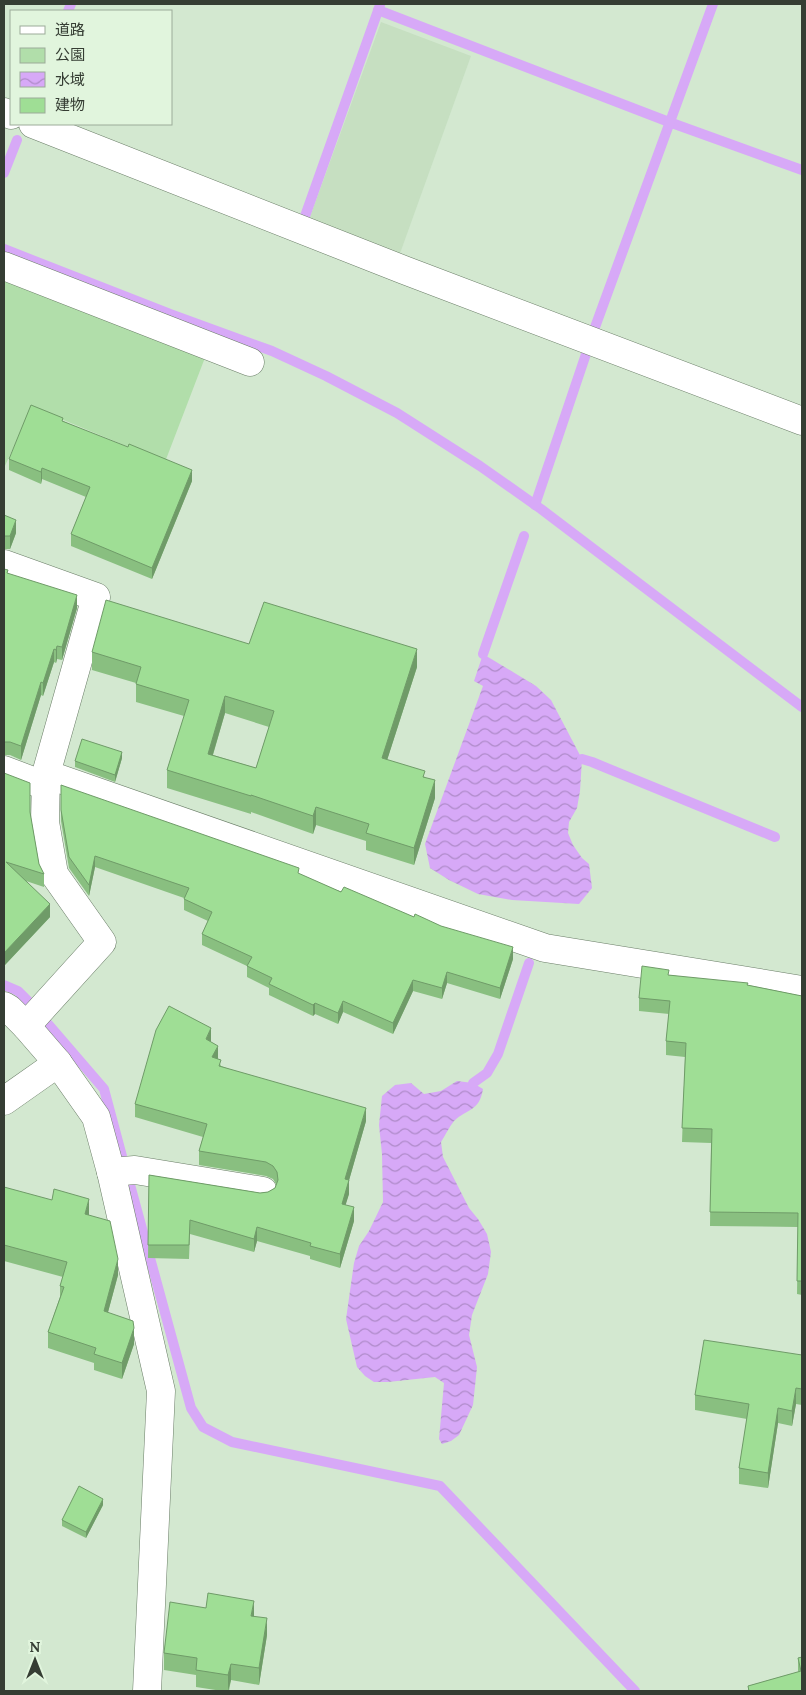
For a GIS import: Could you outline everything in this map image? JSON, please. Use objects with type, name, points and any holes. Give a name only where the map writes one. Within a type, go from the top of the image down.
[{"type":"street","points":[[36,125],[404,270],[802,421]]},
{"type":"street","points":[[4,266],[250,362]]},
{"type":"street","points":[[4,564],[96,597],[46,780],[45,822],[54,874],[102,942],[26,1026]]},
{"type":"street","points":[[4,770],[46,780],[545,948],[802,990]]},
{"type":"street","points":[[4,1006],[26,1026],[58,1062],[96,1116],[111,1172],[161,1391],[146,1691]]},
{"type":"street","points":[[4,1101],[58,1062]]},
{"type":"street","points":[[111,1172],[135,1170],[263,1191]]},
{"type":"shaded area","points":[[381,22],[471,56],[398,259],[307,225]]},
{"type":"green space","points":[[4,276],[206,355],[165,462],[32,407],[4,468]]},
{"type":"water","points":[[483,654],[536,686],[551,700],[582,759],[577,808],[569,822],[568,833],[573,845],[589,864],[592,888],[579,904],[512,900],[478,894],[449,880],[430,868],[425,844],[483,686],[474,681]]},
{"type":"water","points":[[457,1081],[473,1083],[483,1089],[476,1106],[454,1121],[441,1142],[443,1157],[469,1208],[487,1234],[491,1252],[488,1274],[472,1315],[469,1335],[477,1367],[473,1405],[459,1435],[451,1441],[442,1444],[439,1439],[444,1383],[435,1377],[374,1382],[357,1367],[346,1319],[354,1263],[359,1246],[369,1231],[383,1202],[379,1125],[382,1096],[395,1085],[411,1083],[424,1094],[441,1091]]},
{"type":"building","points":[[31,405],[63,418],[62,421],[128,447],[129,444],[192,470],[152,568],[71,534],[90,487],[42,468],[41,472],[9,459]]},
{"type":"building","points":[[4,515],[16,520],[10,536],[4,536]]},
{"type":"building","points":[[4,569],[8,570],[7,573],[77,595],[62,647],[57,646],[56,650],[54,649],[43,683],[41,682],[21,746],[4,742]]},
{"type":"building","points":[[106,600],[249,644],[264,602],[417,649],[382,758],[425,771],[423,777],[435,780],[414,848],[366,833],[369,824],[316,807],[313,816],[167,770],[189,700],[136,684],[141,667],[92,652]],"holes":[[[225,696],[274,711],[256,768],[208,754]]]},
{"type":"building","points":[[82,739],[122,752],[115,775],[75,761]]},
{"type":"building","points":[[4,773],[30,783],[30,812],[39,864],[44,874],[6,862],[50,904],[4,953]]},
{"type":"building","points":[[61,785],[299,868],[298,873],[341,892],[344,887],[414,917],[415,914],[441,926],[513,947],[500,988],[447,972],[442,988],[413,980],[393,1023],[343,1001],[338,1013],[315,1003],[313,1005],[269,984],[272,978],[247,966],[252,957],[202,934],[212,912],[184,899],[189,888],[95,856],[89,885],[69,857],[61,810]]},
{"type":"building","points":[[642,966],[669,970],[668,975],[748,983],[747,985],[802,996],[802,1281],[797,1281],[798,1213],[710,1212],[712,1129],[682,1128],[686,1043],[666,1041],[670,1001],[639,998]]},
{"type":"building","points":[[169,1006],[211,1028],[206,1039],[218,1046],[212,1057],[221,1060],[219,1066],[366,1108],[345,1179],[349,1180],[342,1204],[354,1207],[340,1254],[310,1246],[311,1243],[257,1227],[254,1239],[190,1220],[189,1245],[148,1245],[149,1175],[260,1193],[268,1192],[275,1188],[278,1180],[277,1172],[273,1166],[266,1162],[199,1151],[207,1124],[135,1104],[156,1030]]},
{"type":"building","points":[[4,1187],[52,1200],[54,1189],[89,1199],[85,1214],[110,1221],[118,1259],[104,1311],[133,1321],[134,1328],[122,1363],[94,1354],[96,1348],[48,1332],[64,1287],[60,1286],[67,1262],[4,1245]]},
{"type":"building","points":[[704,1340],[802,1355],[802,1389],[796,1388],[792,1411],[778,1408],[768,1473],[739,1468],[749,1404],[695,1395]]},
{"type":"building","points":[[79,1486],[103,1499],[86,1532],[62,1520]]},
{"type":"building","points":[[208,1593],[254,1601],[251,1616],[267,1618],[259,1668],[231,1664],[228,1675],[196,1670],[197,1658],[164,1653],[170,1602],[206,1608]]},
{"type":"building","points":[[802,1657],[802,1691],[749,1691],[748,1686],[801,1671],[798,1658]]},
{"type":"waterway","points":[[68,10],[71,4]]},
{"type":"waterway","points":[[594,330],[713,4]]},
{"type":"waterway","points":[[304,219],[380,5]]},
{"type":"waterway","points":[[378,10],[669,122],[802,170]]},
{"type":"waterway","points":[[4,173],[17,140]]},
{"type":"waterway","points":[[4,249],[170,314],[272,351],[326,376],[397,413],[480,466],[541,509],[802,707]]},
{"type":"waterway","points":[[535,505],[586,354]]},
{"type":"waterway","points":[[483,654],[524,536]]},
{"type":"waterway","points":[[582,759],[775,837]]},
{"type":"waterway","points":[[473,1083],[487,1073],[498,1054],[529,963]]},
{"type":"waterway","points":[[4,985],[18,991],[29,1002]]},
{"type":"waterway","points":[[48,1024],[104,1089],[123,1160]]},
{"type":"waterway","points":[[129,1181],[191,1408],[203,1427],[232,1442],[440,1486],[635,1691]]}]
